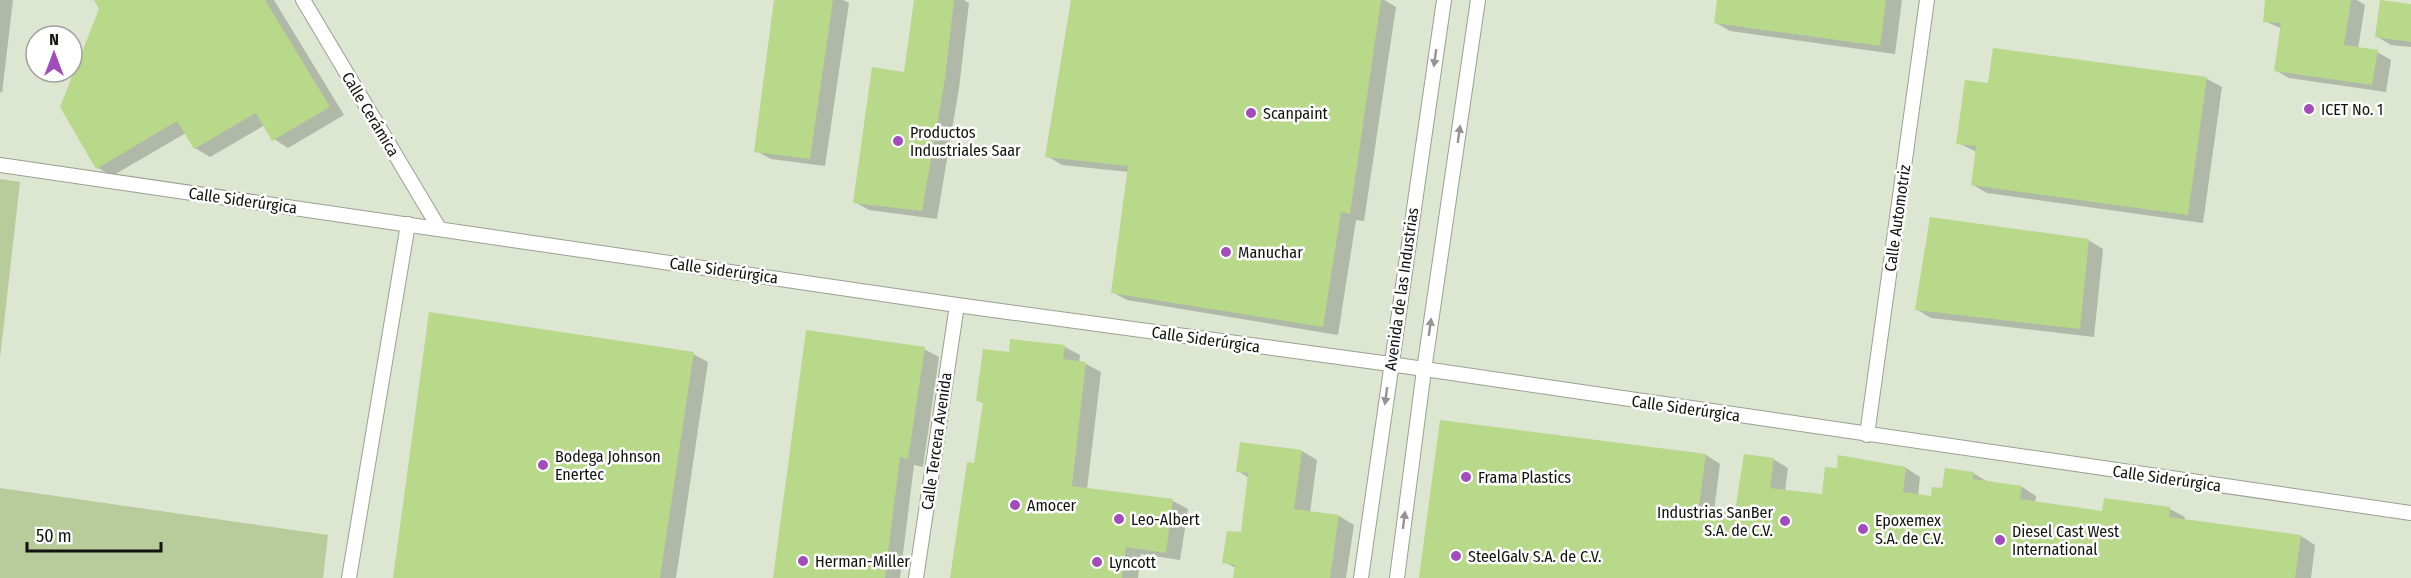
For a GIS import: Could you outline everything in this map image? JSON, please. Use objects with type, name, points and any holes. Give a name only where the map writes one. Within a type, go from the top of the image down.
[{"type":"street","name":"Calle Cerámica","points":[[303,0],[439,228]]},
{"type":"street","name":"Avenida de las Industrias","points":[[1361,578],[1444,0]]},
{"type":"street","name":"Avenida de las Industrias","points":[[1397,578],[1424,370],[1478,0]]},
{"type":"street","name":"Calle Automotriz","points":[[1867,435],[1927,0]]},
{"type":"street","name":"Calle Siderúrgica","points":[[0,165],[957,305],[1390,364],[2411,513]]},
{"type":"street","points":[[350,578],[408,224]]},
{"type":"street","name":"Calle Tercera Avenida","points":[[916,578],[957,305]]},
{"type":"shaded area","points":[[0,0],[2411,0],[2411,578],[0,578]]},
{"type":"green space","points":[[0,179],[20,182],[0,358]]},
{"type":"green space","points":[[0,488],[328,535],[323,578],[0,578]]},
{"type":"building","points":[[94,0],[265,0],[330,107],[272,141],[256,113],[194,149],[177,121],[96,169],[60,107],[69,84],[84,84],[84,47],[99,9]]},
{"type":"building","points":[[774,0],[833,0],[810,159],[754,152]]},
{"type":"building","name":"Productos Industriales Saar","points":[[914,0],[954,0],[945,79],[922,211],[853,203],[872,67],[904,72]]},
{"type":"building","points":[[1071,0],[1381,0],[1350,214],[1341,212],[1323,327],[1111,293],[1128,166],[1045,157]]},
{"type":"building","points":[[1717,0],[1886,0],[1880,46],[1714,23]]},
{"type":"building","points":[[2265,0],[2351,0],[2344,45],[2378,50],[2372,85],[2274,71],[2281,23],[2263,22]]},
{"type":"building","points":[[2380,0],[2411,4],[2411,42],[2375,37]]},
{"type":"building","points":[[1993,48],[2207,77],[2188,215],[1971,185],[1976,146],[1956,144],[1965,80],[1988,83]]},
{"type":"building","points":[[1930,217],[2089,239],[2080,329],[1915,310]]},
{"type":"building","name":"Bodega Johnson Enertec","points":[[429,312],[694,352],[660,578],[393,578]]},
{"type":"building","points":[[806,330],[925,347],[908,459],[900,457],[885,578],[773,578]]},
{"type":"building","points":[[1010,339],[1065,345],[1063,359],[1086,362],[1072,486],[1173,499],[1166,553],[1126,547],[1122,578],[950,578],[967,462],[974,463],[983,402],[976,401],[983,349],[1009,352]]},
{"type":"building","points":[[1440,420],[1706,454],[1699,507],[1735,512],[1744,454],[1774,458],[1770,488],[1822,494],[1825,467],[1837,468],[1838,455],[1906,467],[1903,492],[1931,496],[1932,487],[1942,488],[1945,468],[1974,472],[1973,479],[2022,486],[2020,499],[2102,511],[2104,498],[2170,507],[2169,517],[2301,535],[2295,578],[1419,578]]},
{"type":"building","points":[[1240,442],[1302,450],[1294,509],[1339,515],[1330,578],[1233,578],[1235,565],[1222,563],[1227,531],[1241,532],[1248,473],[1236,472]]},
{"type":"place","name":"ICET No. 1","points":[[2309,109]]},
{"type":"place","name":"Scanpaint","points":[[1251,113]]},
{"type":"place","name":"Productos Industriales Saar","points":[[898,141]]},
{"type":"place","name":"Manuchar","points":[[1226,252]]},
{"type":"place","name":"Bodega Johnson Enertec","points":[[543,465]]},
{"type":"place","name":"Frama Plastics","points":[[1466,477]]},
{"type":"place","name":"Amocer","points":[[1015,505]]},
{"type":"place","name":"Leo-Albert","points":[[1119,519]]},
{"type":"place","name":"Industrias SanBer S.A. de C.V.","points":[[1785,521]]},
{"type":"place","name":"Epoxemex S.A. de C.V.","points":[[1863,529]]},
{"type":"place","name":"Diesel Cast West International","points":[[2000,540]]},
{"type":"place","name":"SteelGalv S.A. de C.V.","points":[[1456,556]]},
{"type":"place","name":"Herman-Miller","points":[[803,561]]},
{"type":"place","name":"Lyncott","points":[[1097,562]]}]
